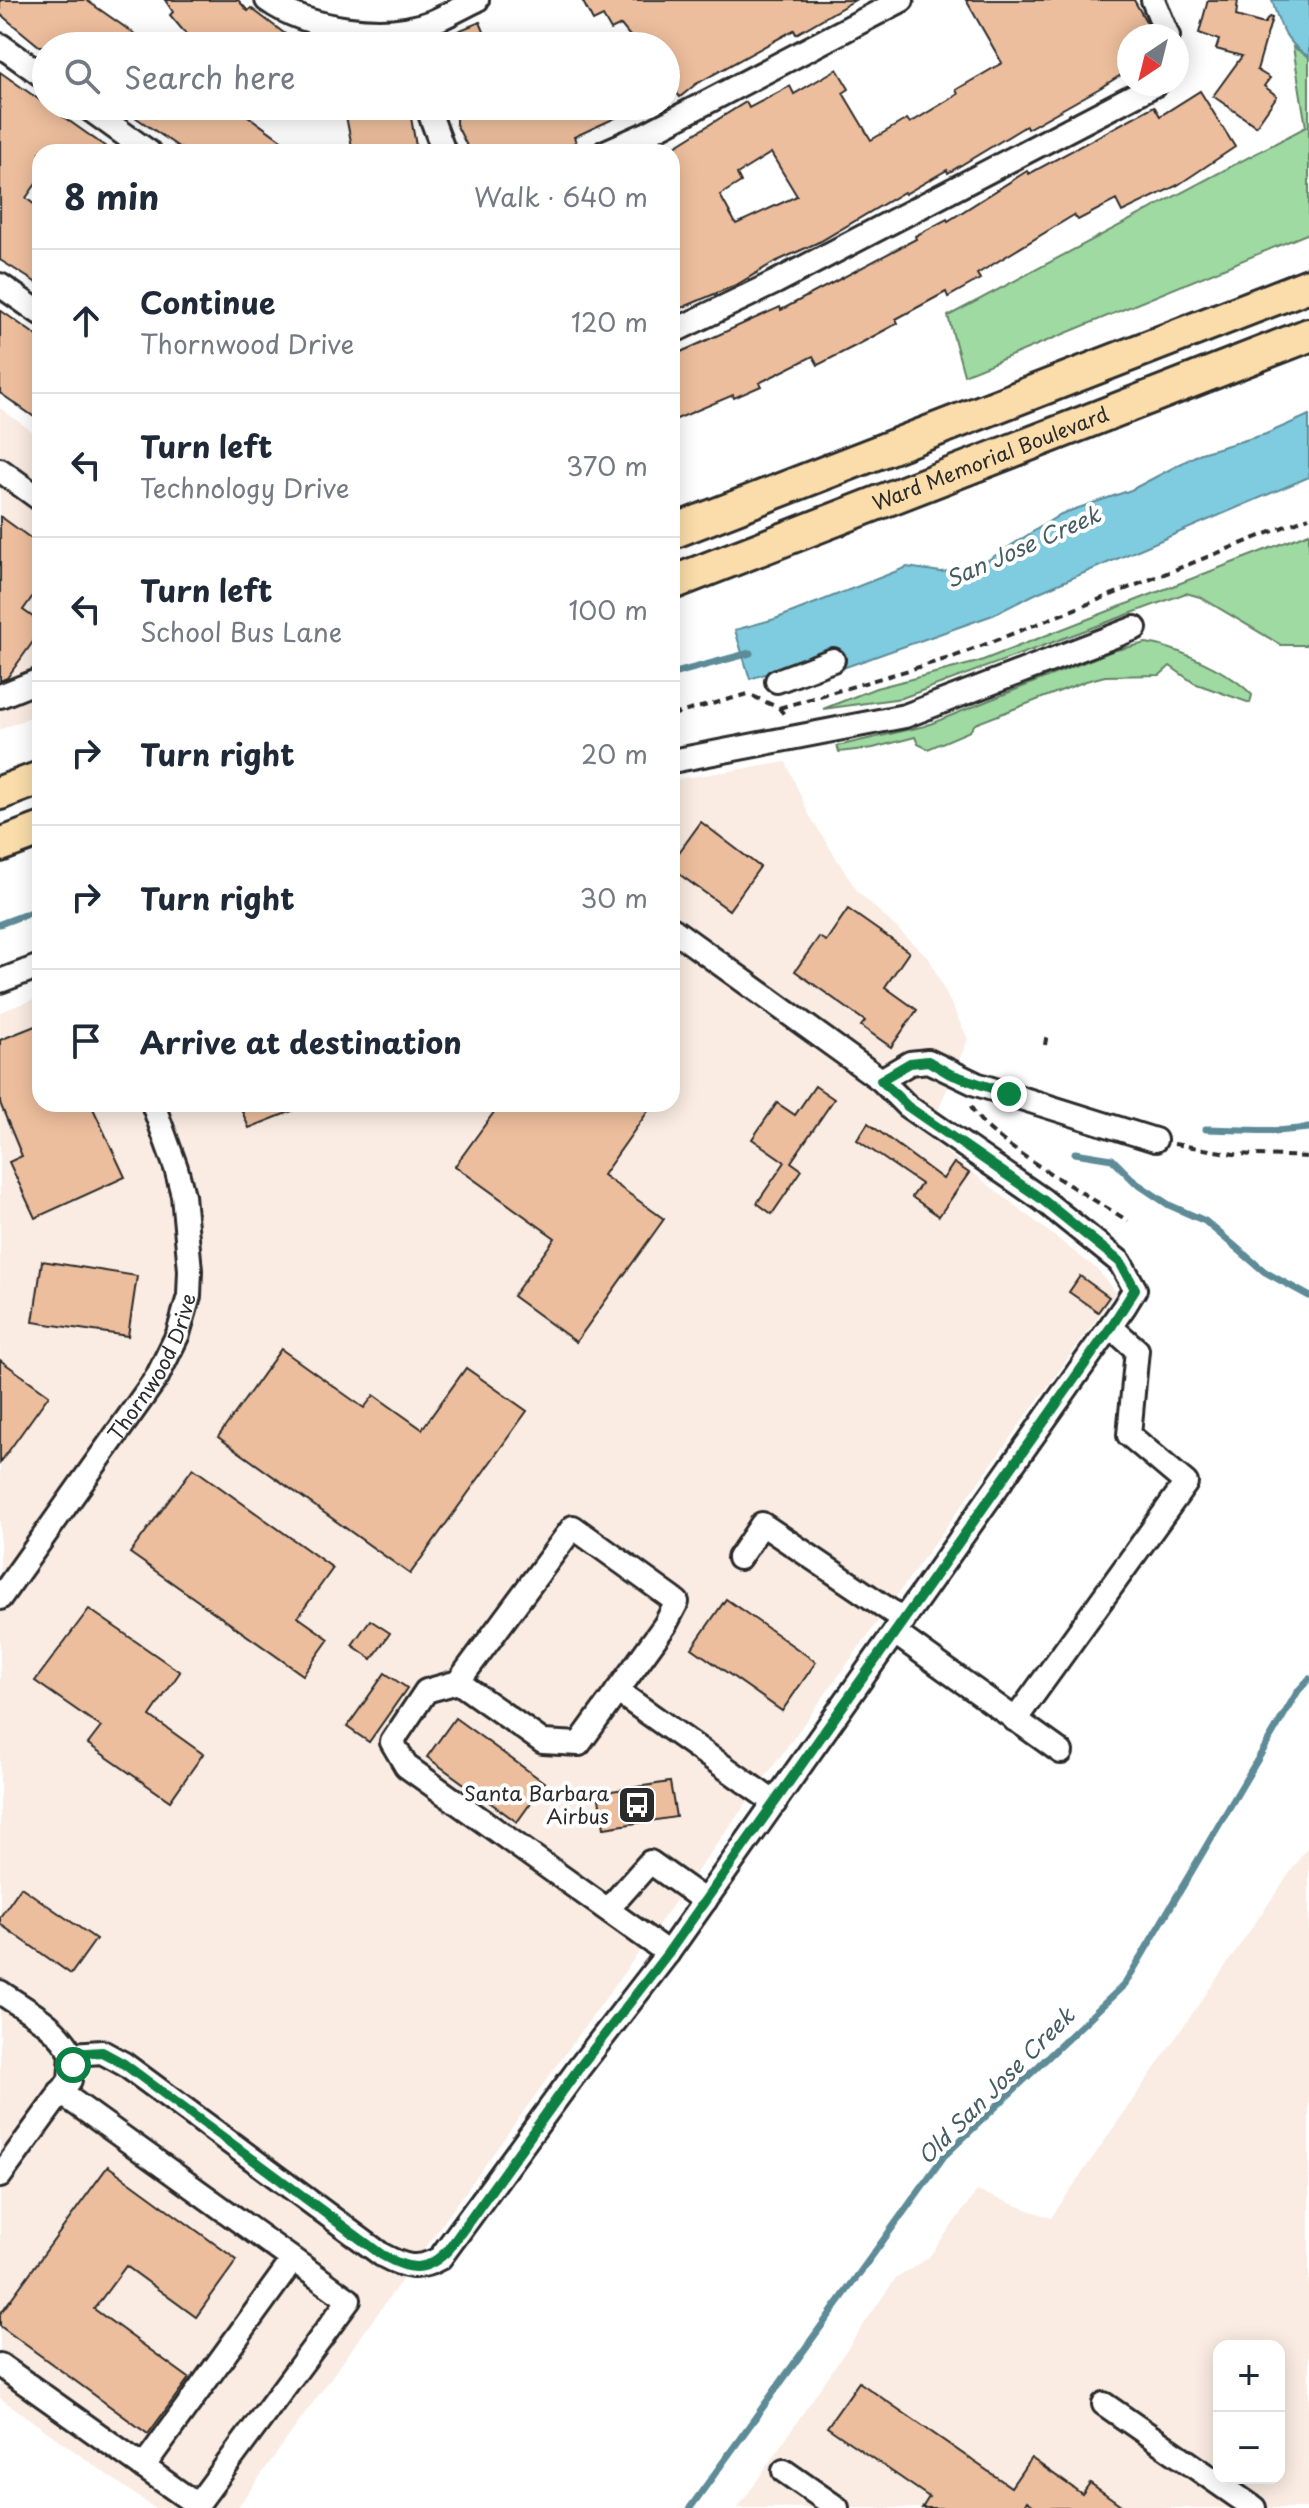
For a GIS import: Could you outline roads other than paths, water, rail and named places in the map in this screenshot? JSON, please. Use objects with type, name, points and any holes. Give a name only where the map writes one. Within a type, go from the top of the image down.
[{"type":"highway","points":[[680,529],[1309,285]]},
{"type":"highway","name":"Ward Memorial Boulevard","points":[[680,580],[1309,335]]},
{"type":"highway","points":[[0,793],[32,781]]},
{"type":"highway","points":[[0,845],[32,833]]},
{"type":"street","points":[[267,0],[314,23],[394,32]]},
{"type":"street","points":[[419,32],[431,22],[477,0]]},
{"type":"street","points":[[680,116],[902,0]]},
{"type":"street","points":[[1153,0],[1163,24]]},
{"type":"street","points":[[0,45],[32,68]]},
{"type":"street","points":[[680,328],[776,282],[1133,96]]},
{"type":"street","points":[[104,120],[138,144]]},
{"type":"street","points":[[432,120],[441,144]]},
{"type":"street","points":[[623,144],[673,120]]},
{"type":"street","points":[[0,285],[32,307]]},
{"type":"street","points":[[0,470],[32,493]]},
{"type":"street","points":[[680,759],[905,716],[1135,628]]},
{"type":"street","points":[[777,681],[833,660]]},
{"type":"street","points":[[0,696],[32,683]]},
{"type":"street","points":[[72,2054],[102,2052],[124,2064],[382,2255],[400,2265],[417,2268],[428,2265],[449,2249],[579,2068],[668,1953],[1135,1289],[1120,1262],[1043,1200],[907,1106],[881,1080],[680,935]]},
{"type":"street","points":[[0,981],[32,969]]},
{"type":"street","points":[[881,1080],[910,1063],[928,1061],[976,1084],[1155,1140]]},
{"type":"street","name":"Thornwood Drive","points":[[0,1598],[7,1574],[157,1377],[182,1322],[189,1296],[190,1270],[183,1195],[156,1112]]},
{"type":"street","points":[[1015,1720],[1186,1483],[1129,1435],[1137,1350],[1111,1327]]},
{"type":"street","points":[[739,1558],[762,1524],[899,1626],[1015,1720],[1061,1752]]},
{"type":"street","points":[[458,1682],[543,1742],[579,1744],[665,1625],[677,1602],[573,1527],[458,1682],[426,1691],[392,1742],[406,1766],[668,1953]]},
{"type":"street","points":[[617,1691],[775,1803]]},
{"type":"street","points":[[609,1908],[650,1862],[705,1901]]},
{"type":"street","points":[[0,1992],[54,2029],[72,2054],[70,2080],[0,2176]]},
{"type":"street","points":[[0,2365],[197,2505],[349,2300],[60,2092]]},
{"type":"street","points":[[143,2467],[293,2260]]},
{"type":"street","points":[[1104,2404],[1254,2508]]},
{"type":"street","points":[[784,2471],[837,2508]]},
{"type":"water","points":[[1272,0],[1309,0],[1309,57],[1294,46],[1284,33]]},
{"type":"water","name":"San Jose Creek","points":[[1309,415],[1309,477],[1037,593],[993,615],[840,669],[833,651],[750,679],[735,630],[775,619],[907,567],[941,572],[977,567],[1061,514],[1131,490],[1201,453],[1266,434]]},
{"type":"waterway","points":[[680,672],[750,653]]},
{"type":"waterway","points":[[0,924],[32,912]]},
{"type":"waterway","points":[[1206,1129],[1277,1131],[1309,1128]]},
{"type":"waterway","points":[[1075,1153],[1112,1159],[1136,1183],[1169,1205],[1205,1221],[1265,1272],[1309,1296]]},
{"type":"waterway","name":"Old San Jose Creek","points":[[690,2508],[944,2156],[1125,1984],[1298,1691],[1309,1679]]},
{"type":"place","name":"Santa Barbara Airbus","points":[[637,1805]]}]
